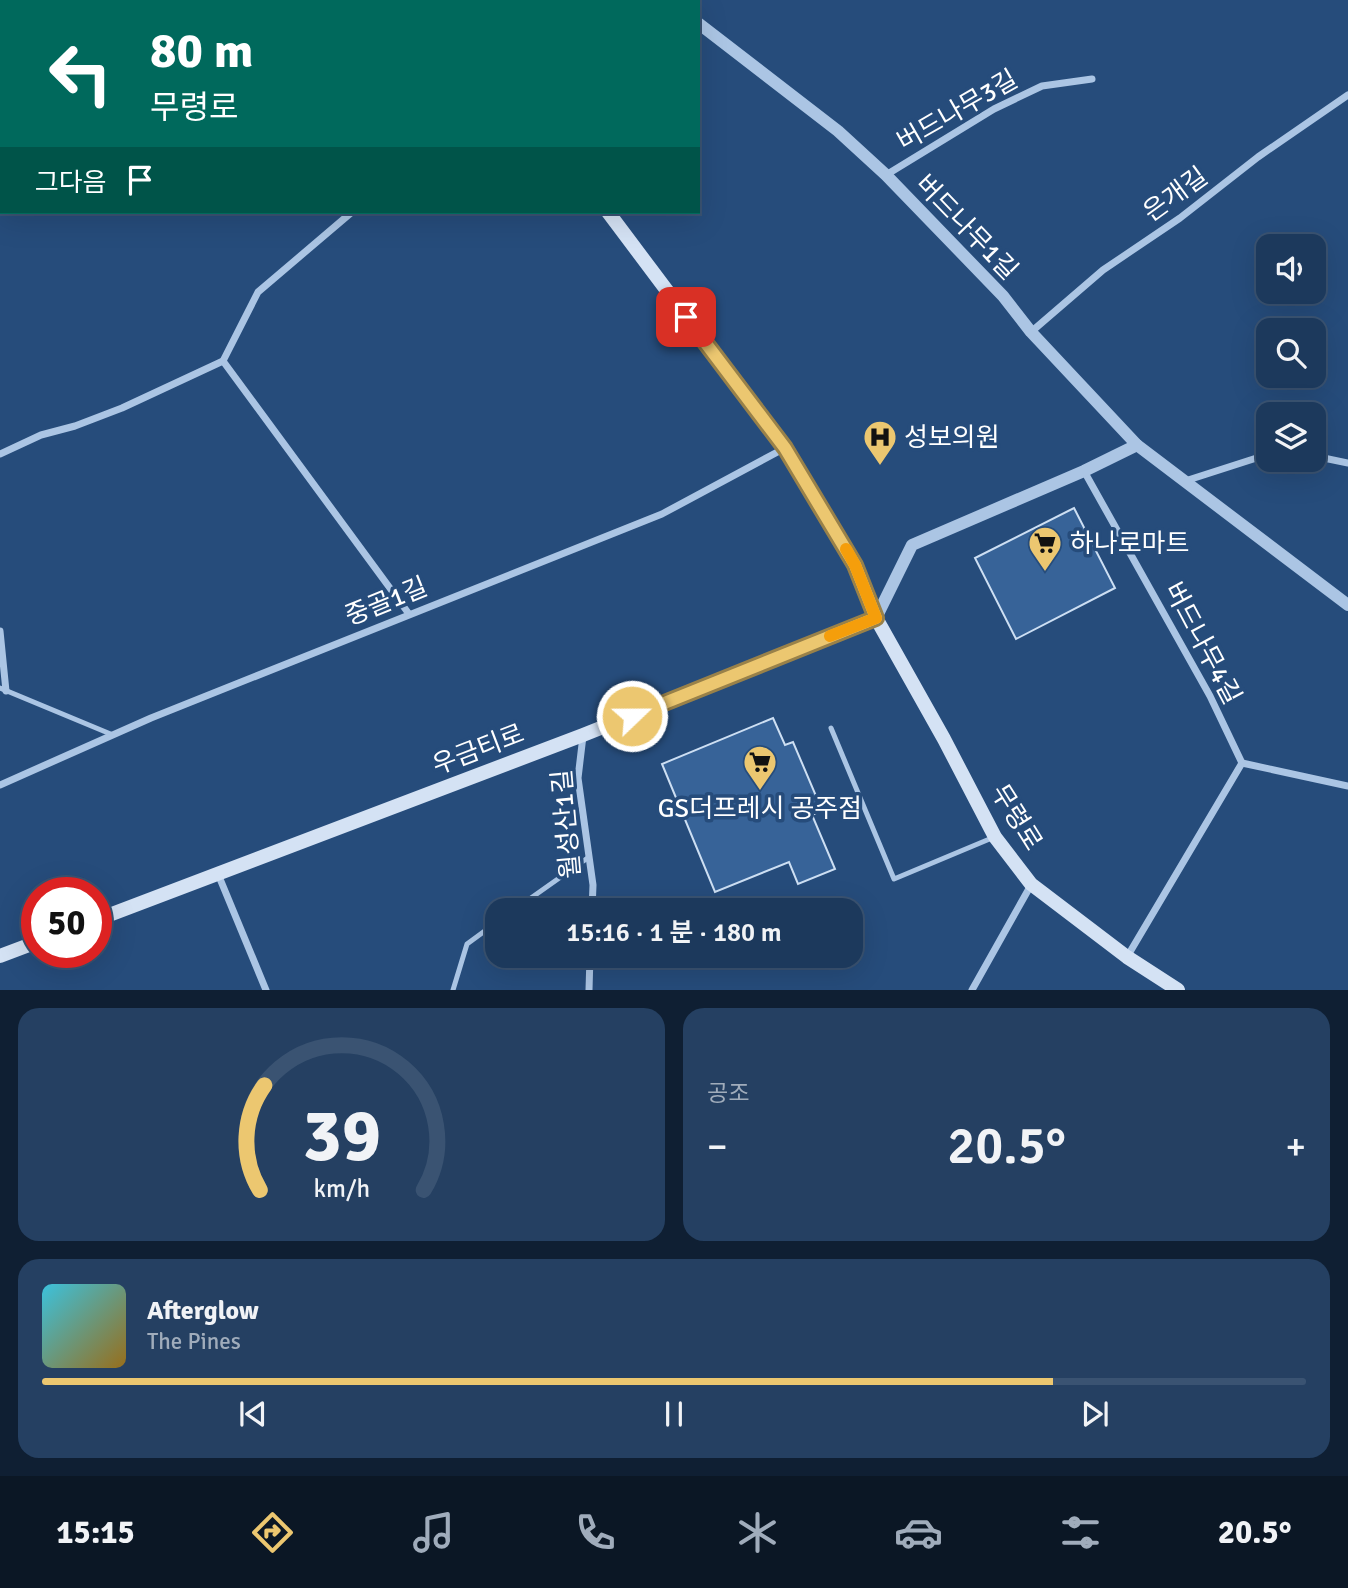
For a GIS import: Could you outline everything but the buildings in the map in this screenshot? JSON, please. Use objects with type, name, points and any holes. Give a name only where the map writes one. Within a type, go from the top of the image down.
[{"type":"main road","name":"무령로","points":[[610,214],[785,448],[855,565],[876,618],[995,837],[1031,884],[1127,957],[1178,989]]},
{"type":"main road","name":"우금티로","points":[[112,914],[583,735],[876,618]]},
{"type":"main road","points":[[0,956],[21,948]]},
{"type":"street","name":"버드나무1길","points":[[700,25],[838,131],[886,175],[1003,296],[1031,332],[1138,445],[1348,605]]},
{"type":"street","name":"버드나무3길","points":[[886,175],[994,108],[1042,86],[1092,79]]},
{"type":"street","name":"은개길","points":[[1031,332],[1103,270],[1180,218],[1258,157],[1348,95]]},
{"type":"street","points":[[0,454],[41,435],[75,426],[122,408],[223,361],[258,292],[350,214]]},
{"type":"street","points":[[223,361],[409,614]]},
{"type":"street","points":[[876,618],[912,545],[1138,445]]},
{"type":"street","name":"중골1길","points":[[0,785],[113,735],[409,614],[663,514],[785,448]]},
{"type":"street","points":[[1185,481],[1256,458]]},
{"type":"street","points":[[1326,458],[1348,463]]},
{"type":"street","name":"버드나무4길","points":[[1084,471],[1210,696],[1242,763]]},
{"type":"street","points":[[0,631],[3,690]]},
{"type":"street","name":"월성산1길","points":[[583,735],[578,778],[592,898]]},
{"type":"street","points":[[1127,957],[1242,763],[1348,786]]},
{"type":"street","points":[[218,874],[266,989]]},
{"type":"street","points":[[972,989],[1031,884]]},
{"type":"street","points":[[588,989],[589,968]]},
{"type":"lane","points":[[3,690],[113,735]]},
{"type":"lane","points":[[831,728],[894,879],[995,837]]},
{"type":"lane","points":[[531,898],[589,857]]},
{"type":"lane","points":[[453,989],[467,944],[485,931]]},
{"type":"slow traffic","points":[[830,636],[876,618],[846,549]]},
{"type":"place","name":"성보의원","points":[[880,467]]},
{"type":"place","name":"하나로마트","points":[[1045,573]]},
{"type":"place","name":"GS더프레시 공주점","points":[[760,792]]},
{"type":"route","points":[[632,716],[876,618],[855,565],[785,448],[686,317]]}]
